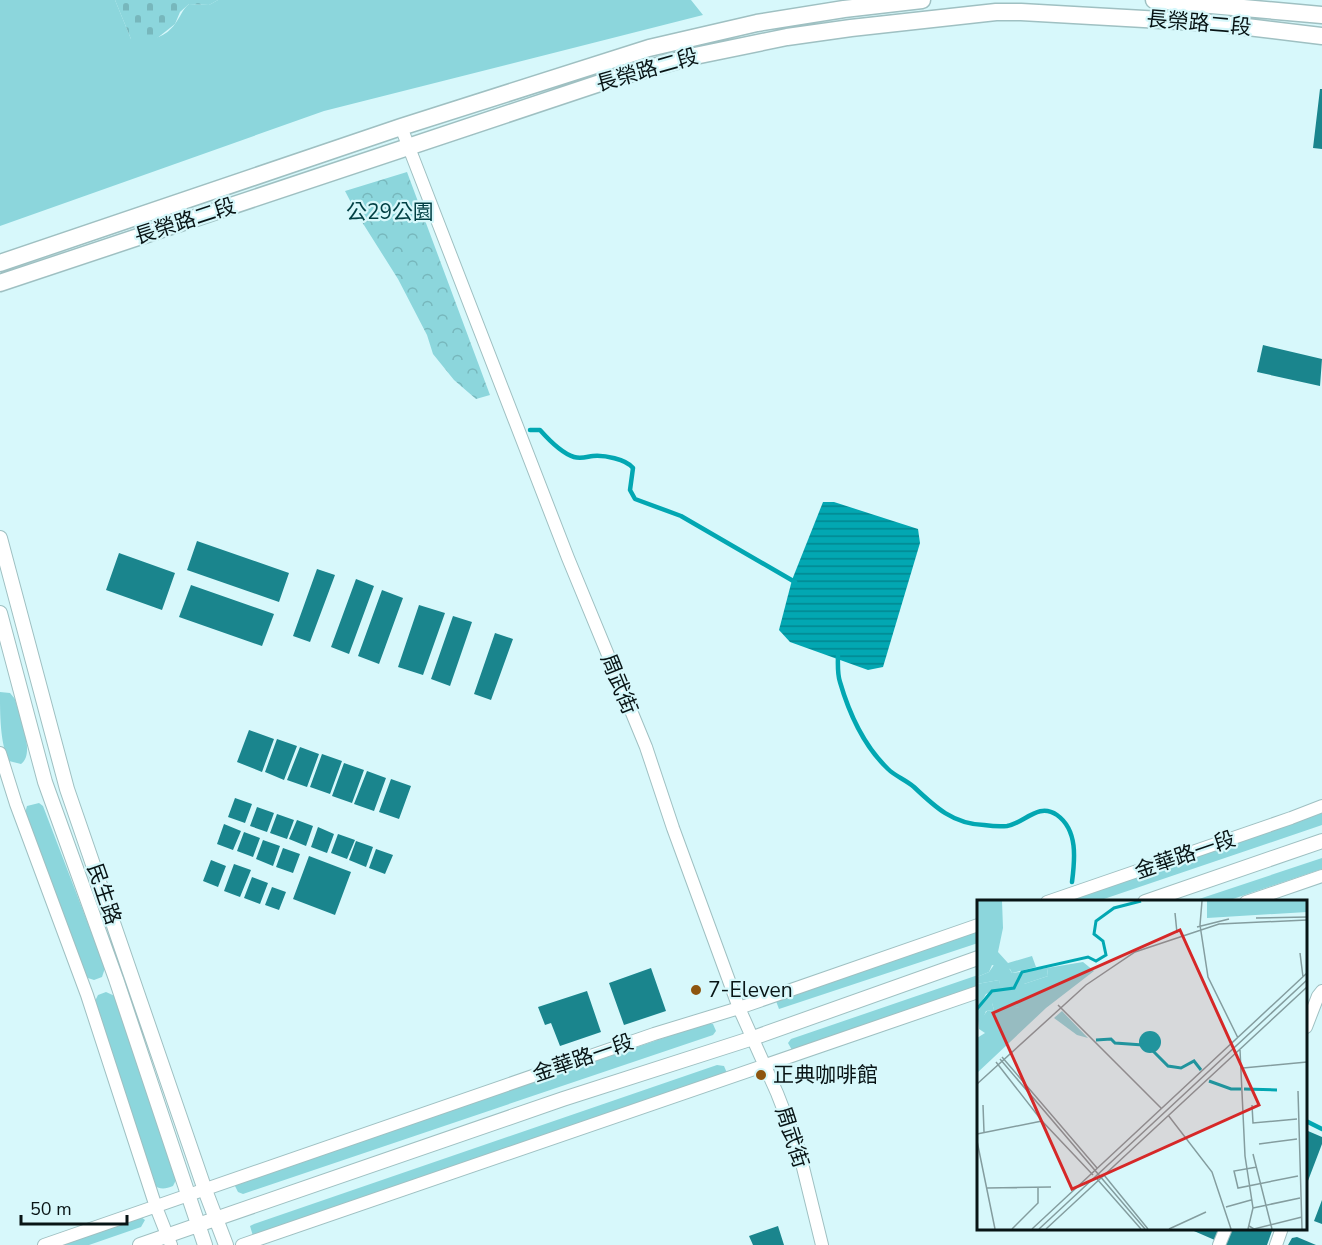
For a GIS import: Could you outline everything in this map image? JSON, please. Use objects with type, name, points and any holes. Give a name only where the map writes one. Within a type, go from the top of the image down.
[{"type":"main road","name":"長榮路二段","points":[[0,263],[401,127],[614,58],[683,39],[767,21],[922,0]]},
{"type":"main road","name":"長榮路二段","points":[[1154,0],[1295,6],[1322,15]]},
{"type":"main road","name":"長榮路二段","points":[[0,283],[618,77],[690,57],[787,37],[996,12],[1214,24],[1322,36]]},
{"type":"street","name":"周武街","points":[[401,127],[568,558],[646,747],[739,1008],[798,1147],[822,1245]]},
{"type":"street","name":"民生路","points":[[0,538],[67,789],[226,1245]]},
{"type":"street","name":"民生路","points":[[0,613],[45,782],[116,979],[206,1245]]},
{"type":"street","points":[[0,753],[2,768],[84,988],[169,1240]]},
{"type":"street","name":"金華路一段","points":[[1053,900],[1322,806]]},
{"type":"street","name":"金華路一段","points":[[1151,900],[1322,841]]},
{"type":"street","points":[[1252,900],[1322,876]]},
{"type":"street","name":"金華路一段","points":[[44,1245],[654,1034],[739,1008],[977,925]]},
{"type":"street","name":"金華路一段","points":[[140,1245],[169,1240],[215,1217],[563,1099],[753,1038],[977,958]]},
{"type":"street","points":[[1307,1022],[1322,991]]},
{"type":"street","points":[[242,1245],[977,992]]},
{"type":"street","points":[[1219,1245],[1225,1230]]},
{"type":"street","points":[[1276,1245],[1281,1230]]},
{"type":"green space","points":[[0,0],[115,0],[131,39],[150,39],[165,34],[189,4],[209,5],[218,0],[691,0],[703,15],[324,111],[0,226]]},
{"type":"green space","points":[[115,0],[218,0],[209,5],[189,4],[180,12],[175,24],[156,39],[131,39]]},
{"type":"green space","name":"公29公園","points":[[407,172],[490,395],[476,399],[454,380],[433,354],[427,335],[398,279],[345,191]]},
{"type":"green space","points":[[0,692],[10,693],[15,699],[23,724],[27,752],[21,764],[9,761],[6,754],[1,728]]},
{"type":"green space","points":[[39,803],[43,806],[105,968],[102,977],[94,980],[85,977],[25,813],[27,806]]},
{"type":"green space","points":[[1322,813],[1322,825],[1101,900],[1067,900]]},
{"type":"green space","points":[[1322,858],[1322,869],[1230,900],[1196,900]]},
{"type":"green space","points":[[977,930],[977,943],[779,1009],[776,1001]]},
{"type":"green space","points":[[977,975],[977,987],[792,1050],[788,1043],[791,1039]]},
{"type":"green space","points":[[106,992],[117,997],[177,1178],[173,1186],[160,1188],[152,1184],[94,1003],[98,995]]},
{"type":"green space","points":[[708,1023],[713,1024],[716,1031],[713,1035],[243,1194],[238,1192],[235,1186],[237,1182]]},
{"type":"green space","points":[[717,1065],[724,1066],[727,1073],[253,1236],[250,1226],[254,1224]]},
{"type":"green space","points":[[141,1217],[145,1220],[141,1227],[89,1245],[53,1245]]},
{"type":"shaded area","points":[[823,502],[834,502],[918,529],[920,543],[883,667],[868,670],[790,642],[779,630],[792,580]]},
{"type":"building","points":[[1320,89],[1322,89],[1322,149],[1313,148]]},
{"type":"building","points":[[1263,345],[1322,359],[1320,386],[1257,372]]},
{"type":"building","points":[[197,541],[289,573],[279,602],[187,570]]},
{"type":"building","points":[[119,553],[175,573],[162,610],[106,590]]},
{"type":"building","points":[[317,569],[335,575],[310,642],[293,636]]},
{"type":"building","points":[[356,579],[374,586],[349,654],[331,647]]},
{"type":"building","points":[[191,585],[274,614],[262,646],[179,617]]},
{"type":"building","points":[[382,590],[403,598],[379,664],[358,656]]},
{"type":"building","points":[[419,605],[445,613],[423,675],[398,667]]},
{"type":"building","points":[[453,616],[472,622],[450,686],[431,679]]},
{"type":"building","points":[[495,633],[513,639],[491,700],[474,694]]},
{"type":"building","points":[[249,730],[274,739],[262,772],[237,762]]},
{"type":"building","points":[[277,739],[297,746],[284,780],[265,772]]},
{"type":"building","points":[[300,747],[319,754],[307,787],[287,780]]},
{"type":"building","points":[[322,754],[342,761],[330,794],[310,787]]},
{"type":"building","points":[[344,763],[364,770],[352,803],[332,796]]},
{"type":"building","points":[[367,771],[386,778],[374,811],[354,804]]},
{"type":"building","points":[[391,779],[411,786],[399,819],[379,812]]},
{"type":"building","points":[[235,798],[252,804],[245,823],[228,817]]},
{"type":"building","points":[[257,807],[274,813],[267,832],[250,826]]},
{"type":"building","points":[[277,814],[294,820],[287,839],[270,833]]},
{"type":"building","points":[[297,820],[313,826],[306,846],[289,839]]},
{"type":"building","points":[[224,824],[241,831],[233,850],[217,844]]},
{"type":"building","points":[[318,827],[334,834],[327,853],[311,847]]},
{"type":"building","points":[[244,832],[260,838],[253,857],[237,851]]},
{"type":"building","points":[[338,834],[355,840],[347,859],[331,853]]},
{"type":"building","points":[[263,840],[280,846],[273,866],[256,859]]},
{"type":"building","points":[[356,841],[373,847],[366,867],[349,860]]},
{"type":"building","points":[[283,848],[300,854],[293,873],[276,867]]},
{"type":"building","points":[[376,849],[393,855],[385,874],[369,868]]},
{"type":"building","points":[[309,856],[351,872],[335,915],[293,899]]},
{"type":"building","points":[[211,860],[226,866],[218,887],[203,881]]},
{"type":"building","points":[[234,864],[251,870],[240,897],[224,891]]},
{"type":"building","points":[[252,877],[268,883],[260,904],[244,898]]},
{"type":"building","points":[[272,887],[286,892],[279,910],[265,905]]},
{"type":"building","points":[[651,968],[666,1011],[624,1025],[609,983]]},
{"type":"building","points":[[587,991],[601,1032],[560,1046],[551,1023],[545,1025],[538,1007]]},
{"type":"building","points":[[1308,1131],[1322,1137],[1322,1144],[1307,1183]]},
{"type":"building","points":[[1322,1200],[1322,1224],[1314,1221]]},
{"type":"building","points":[[778,1226],[784,1245],[753,1245],[749,1236]]},
{"type":"building","points":[[1192,1230],[1221,1230],[1217,1241]]},
{"type":"building","points":[[1230,1230],[1272,1231],[1267,1245],[1224,1245]]},
{"type":"building","points":[[1297,1237],[1316,1245],[1288,1245],[1292,1238]]},
{"type":"waterway","points":[[530,430],[540,430],[560,449],[574,457],[603,456],[625,462],[633,468],[630,490],[635,499],[681,516],[795,582]]},
{"type":"waterway","points":[[838,654],[839,679],[853,717],[865,740],[888,769],[911,785],[937,808],[954,818],[973,824],[1004,826],[1044,811],[1057,815],[1064,821],[1072,837],[1074,846],[1072,882]]},
{"type":"waterway","points":[[1307,1122],[1322,1129]]},
{"type":"place","name":"7-Eleven","points":[[696,990]]},
{"type":"place","name":"正典咖啡館","points":[[761,1075]]}]
